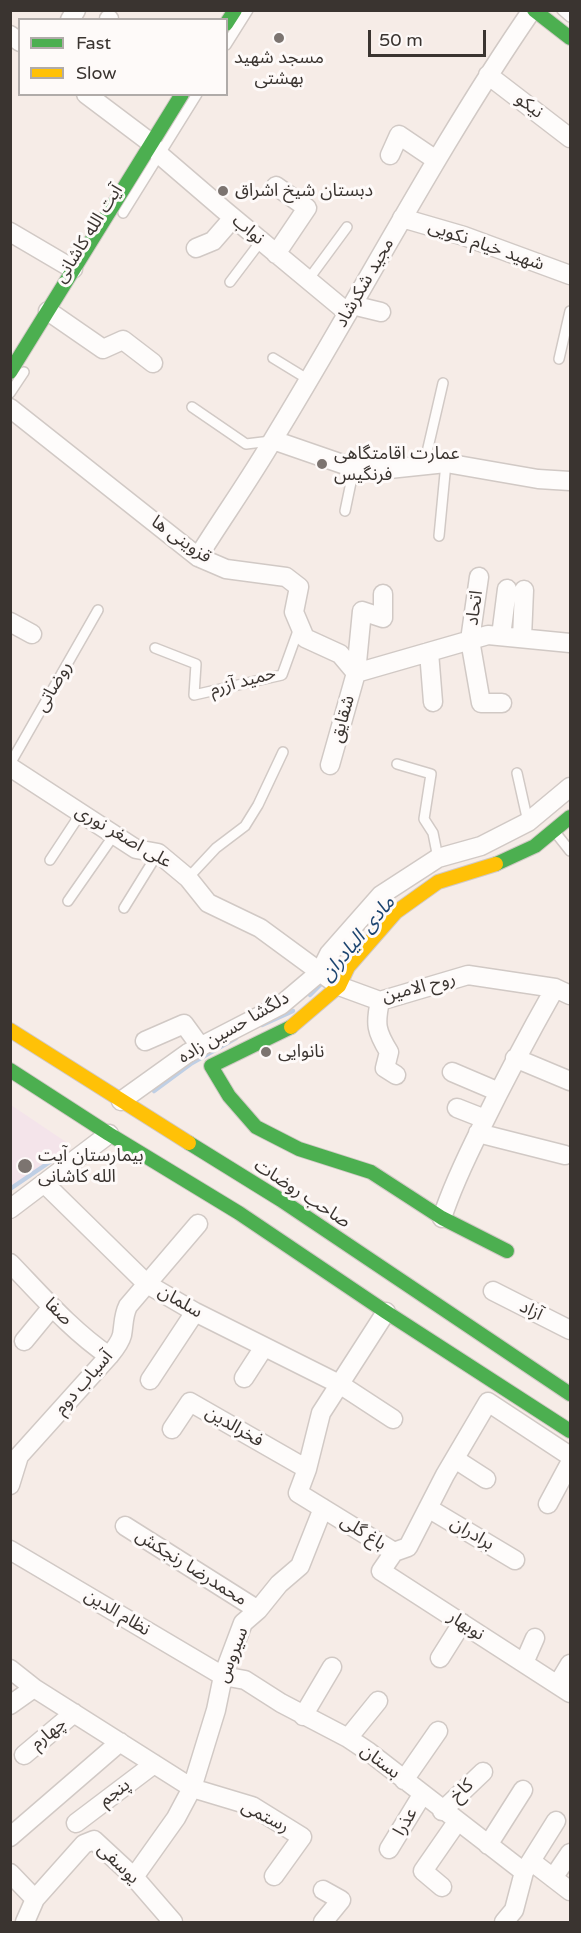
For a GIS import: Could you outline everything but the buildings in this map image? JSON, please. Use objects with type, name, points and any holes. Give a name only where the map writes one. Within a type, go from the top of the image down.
[{"type":"street","points":[[533,10],[570,38]]},
{"type":"street","name":"مجید شکرشاد","points":[[198,556],[273,440],[488,75],[533,10]]},
{"type":"street","name":"نیکو","points":[[488,75],[570,138]]},
{"type":"street","name":"نواب","points":[[92,96],[109,102],[155,149],[233,218],[308,280],[350,309]]},
{"type":"street","name":"آیت الله کاشانی","points":[[10,372],[55,316],[73,269],[155,149],[181,96]]},
{"type":"street","points":[[390,155],[399,135],[436,160]]},
{"type":"street","points":[[276,186],[307,208],[276,254]]},
{"type":"street","points":[[196,248],[213,240],[233,218]]},
{"type":"street","name":"شهید خیام نکویی","points":[[402,218],[464,236],[570,275]]},
{"type":"street","points":[[10,232],[73,269]]},
{"type":"street","points":[[350,309],[381,312]]},
{"type":"street","points":[[55,316],[103,349],[123,340],[153,363]]},
{"type":"street","name":"قزوینی ها","points":[[10,408],[198,556],[226,569],[286,577],[299,586],[294,612],[300,626]]},
{"type":"street","points":[[273,440],[354,468],[389,469],[446,463],[570,481]]},
{"type":"street","name":"اتحاد","points":[[479,577],[470,640],[481,703],[502,703]]},
{"type":"street","points":[[501,636],[515,589],[522,639]]},
{"type":"street","name":"شقایق","points":[[330,765],[356,673],[362,611],[383,618],[383,594]]},
{"type":"street","points":[[10,622],[32,634]]},
{"type":"street","points":[[300,626],[305,638],[340,654],[356,673],[488,635],[570,643]]},
{"type":"street","points":[[429,652],[433,702]]},
{"type":"street","name":"علی اصغر نوری","points":[[10,766],[136,849],[158,853],[188,878],[208,903],[260,928],[339,986]]},
{"type":"street","name":"دلگشا حسین زاده","points":[[121,1101],[200,1046],[281,1005],[320,972],[329,954],[381,895],[438,858],[481,846],[528,822],[570,788]]},
{"type":"street","name":"دلگشا حسین زاده","points":[[442,1218],[371,1172],[299,1149],[256,1127],[229,1096],[211,1066],[293,1026],[339,986],[348,967],[396,912],[438,882],[489,867],[535,846],[570,817]]},
{"type":"street","name":"روح الامین","points":[[339,986],[380,1001],[468,975],[566,991]]},
{"type":"street","points":[[507,1251],[442,1218],[453,1185],[515,1058],[566,991]]},
{"type":"street","points":[[380,1001],[376,1020],[381,1040],[389,1052],[385,1068],[396,1075]]},
{"type":"street","points":[[281,1005],[293,1026]]},
{"type":"street","points":[[146,1041],[184,1024],[200,1046]]},
{"type":"street","name":"صاحب روضات","points":[[10,1030],[281,1200],[570,1394]]},
{"type":"street","points":[[515,1058],[570,1081]]},
{"type":"street","points":[[10,1070],[109,1134],[240,1213],[305,1244],[386,1312],[570,1431]]},
{"type":"street","points":[[452,1072],[498,1092]]},
{"type":"street","points":[[457,1108],[482,1126],[565,1155]]},
{"type":"street","points":[[10,1209],[109,1134]]},
{"type":"street","name":"سلمان","points":[[45,1184],[147,1284],[195,1312],[340,1385],[393,1419]]},
{"type":"street","points":[[240,1213],[277,1218],[281,1200]]},
{"type":"street","name":"آسیاب دوم","points":[[10,1485],[15,1452],[109,1356],[119,1343],[124,1314],[128,1306],[198,1224]]},
{"type":"street","points":[[305,1244],[317,1235],[333,1236]]},
{"type":"street","name":"صفا","points":[[10,1263],[52,1307],[96,1348],[109,1356]]},
{"type":"street","name":"آزاد","points":[[493,1291],[570,1330]]},
{"type":"street","points":[[24,1341],[52,1307]]},
{"type":"street","points":[[150,1380],[195,1312]]},
{"type":"street","name":"باغ گلی","points":[[386,1312],[321,1413],[307,1469],[298,1493],[394,1552],[408,1548],[488,1402],[570,1456]]},
{"type":"street","points":[[244,1378],[264,1347]]},
{"type":"street","name":"فخرالدین","points":[[172,1429],[190,1402],[307,1469]]},
{"type":"street","points":[[455,1459],[486,1479]]},
{"type":"street","points":[[548,1504],[570,1463]]},
{"type":"street","name":"سیروس","points":[[134,1877],[176,1818],[192,1788],[216,1710],[223,1676],[243,1623],[258,1610],[279,1584],[300,1566],[322,1508]]},
{"type":"street","name":"برادران","points":[[428,1508],[515,1560]]},
{"type":"street","name":"محمدرضا رنجکش","points":[[125,1526],[258,1610]]},
{"type":"street","name":"نظام الدین","points":[[10,1550],[223,1676]]},
{"type":"street","name":"نوبهار","points":[[394,1552],[381,1571],[564,1689]]},
{"type":"street","points":[[440,1658],[462,1623]]},
{"type":"street","points":[[524,1663],[535,1638]]},
{"type":"street","points":[[564,1689],[570,1664]]},
{"type":"street","points":[[303,1716],[332,1667]]},
{"type":"street","points":[[10,1669],[34,1688],[192,1788]]},
{"type":"street","name":"بستان","points":[[223,1676],[245,1680],[303,1716],[348,1738],[488,1845],[527,1867],[553,1878],[570,1891]]},
{"type":"street","points":[[10,1705],[34,1688]]},
{"type":"street","points":[[348,1738],[378,1701]]},
{"type":"street","name":"چهارم","points":[[24,1755],[74,1713]]},
{"type":"street","points":[[404,1780],[438,1731]]},
{"type":"street","points":[[10,1837],[120,1742]]},
{"type":"street","name":"پنجم","points":[[76,1823],[154,1764]]},
{"type":"street","name":"کاخ","points":[[442,1811],[483,1772]]},
{"type":"street","name":"رستمی","points":[[192,1788],[252,1806],[302,1837],[274,1876]]},
{"type":"street","points":[[488,1845],[523,1790]]},
{"type":"street","name":"عذرا","points":[[389,1849],[422,1795]]},
{"type":"street","points":[[504,1923],[514,1910],[527,1867],[556,1821]]},
{"type":"street","points":[[442,1887],[423,1871],[457,1822]]},
{"type":"street","name":"یوسفی","points":[[35,1899],[84,1844],[94,1840],[134,1877],[169,1921]]},
{"type":"street","points":[[553,1878],[570,1853]]},
{"type":"street","points":[[10,1874],[35,1899],[25,1923]]},
{"type":"street","points":[[323,1890],[341,1900],[323,1923]]},
{"type":"lane","points":[[228,42],[248,10]]},
{"type":"lane","points":[[562,10],[570,17]]},
{"type":"lane","name":"آیت الله کاشانی","points":[[118,222],[155,149],[195,96]]},
{"type":"lane","points":[[308,280],[347,227]]},
{"type":"lane","points":[[230,282],[261,241]]},
{"type":"lane","points":[[559,359],[570,311]]},
{"type":"lane","points":[[273,358],[309,380]]},
{"type":"lane","points":[[10,393],[28,365]]},
{"type":"lane","points":[[424,465],[443,383]]},
{"type":"lane","points":[[192,407],[246,444],[273,440]]},
{"type":"lane","points":[[439,536],[446,463]]},
{"type":"lane","points":[[345,511],[354,468]]},
{"type":"lane","name":"روضاتی","points":[[10,766],[98,610]]},
{"type":"lane","name":"حمید آزرم","points":[[155,648],[196,664],[194,695],[282,675],[300,626]]},
{"type":"lane","points":[[188,878],[216,848],[245,826],[258,805],[283,752]]},
{"type":"lane","points":[[397,764],[431,774],[424,819],[433,833],[438,858]]},
{"type":"lane","points":[[517,773],[528,822]]},
{"type":"lane","points":[[50,860],[81,813]]},
{"type":"lane","points":[[554,831],[570,850]]},
{"type":"lane","points":[[68,901],[114,835]]},
{"type":"lane","points":[[124,908],[158,853]]},
{"type":"shaded area","name":"بیمارستان آیت الله کاشانی","points":[[11,1105],[69,1144],[11,1189]]},
{"type":"waterway","name":"مادی الیادران","points":[[371,922],[388,900]]},
{"type":"waterway","name":"مادی الیادران","points":[[310,995],[325,980]]},
{"type":"waterway","name":"مادی الیادران","points":[[262,1025],[293,1011]]},
{"type":"waterway","name":"مادی الیادران","points":[[154,1091],[192,1063],[236,1038]]},
{"type":"waterway","name":"مادی الیادران","points":[[10,1189],[63,1153]]},
{"type":"traffic: fast","points":[[228,21],[235,10]]},
{"type":"traffic: fast","points":[[534,10],[570,38]]},
{"type":"traffic: fast","points":[[10,372],[181,96]]},
{"type":"traffic: fast","points":[[496,864],[535,846],[570,817]]},
{"type":"traffic: fast","points":[[291,1027],[211,1066],[229,1096],[256,1127],[299,1149],[371,1172],[442,1218],[507,1251]]},
{"type":"traffic: fast","points":[[10,1070],[109,1134],[239,1213],[386,1312],[570,1431]]},
{"type":"traffic: fast","points":[[189,1143],[281,1200],[570,1394]]},
{"type":"traffic: slow","points":[[291,1027],[339,986],[348,967],[396,912],[438,882],[496,864]]},
{"type":"traffic: slow","points":[[10,1030],[189,1143]]},
{"type":"place","name":"مسجد شهید بهشتی","points":[[279,38]]},
{"type":"place","name":"دبستان شیخ اشراق","points":[[223,191]]},
{"type":"place","name":"عمارت اقامتگاهی فرنگیس","points":[[322,464]]},
{"type":"place","name":"نانوایی","points":[[266,1052]]},
{"type":"place","name":"بیمارستان آیت الله کاشانی","points":[[25,1166]]}]
